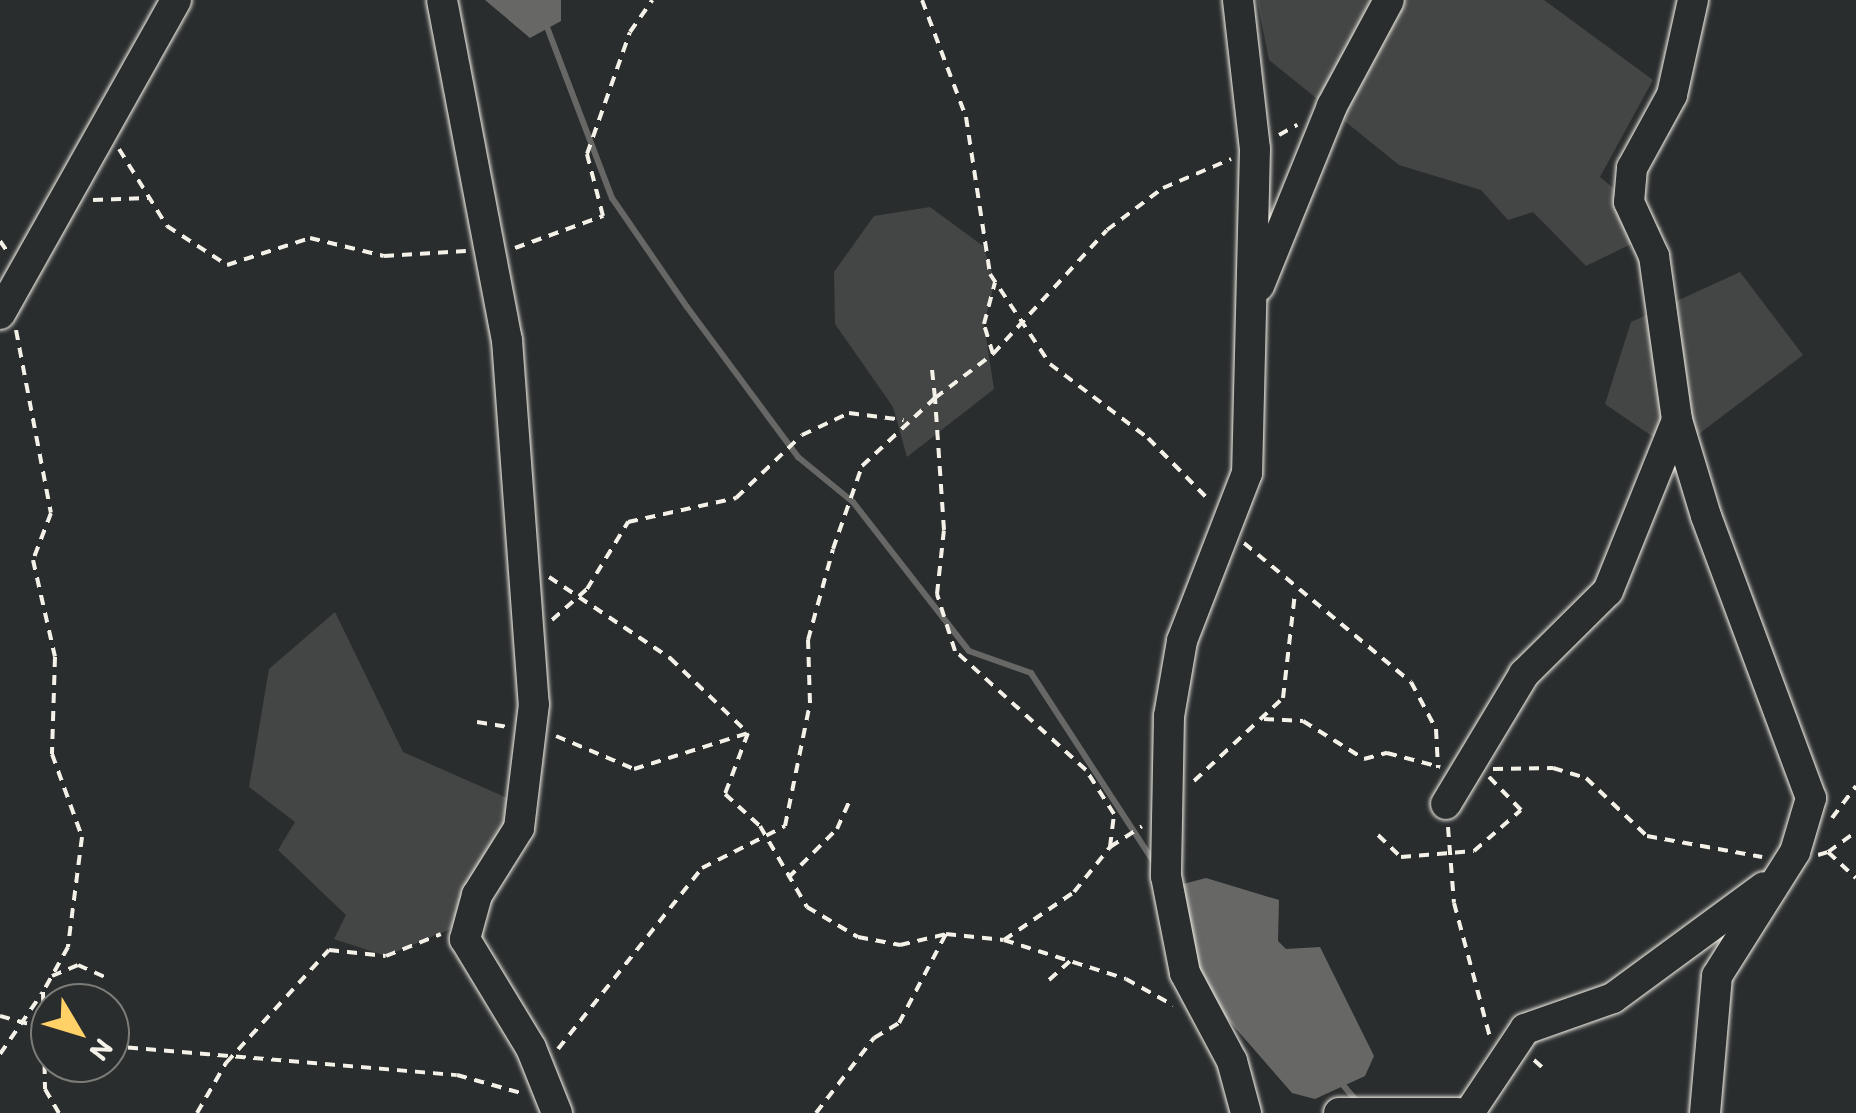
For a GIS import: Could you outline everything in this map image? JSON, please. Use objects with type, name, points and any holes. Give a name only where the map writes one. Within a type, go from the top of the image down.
[{"type":"street","points":[[6,303],[66,204],[103,122],[176,0]]},
{"type":"street","points":[[442,0],[491,252],[529,646],[529,730],[518,828],[464,923],[472,964],[542,1074],[555,1109]]},
{"type":"street","points":[[1238,0],[1255,149],[1247,472],[1182,641],[1168,716],[1172,927],[1205,1023],[1232,1061],[1246,1113]]},
{"type":"street","points":[[1254,298],[1332,106],[1389,0]]},
{"type":"street","points":[[1693,0],[1668,106],[1628,186],[1654,256],[1677,420],[1811,798],[1789,862],[1717,976],[1705,1113]]},
{"type":"street","points":[[1446,804],[1524,674],[1608,590],[1677,420]]},
{"type":"street","points":[[1469,1113],[1524,1028],[1612,998],[1789,862]]},
{"type":"street","points":[[1339,1113],[1458,1113]]},
{"type":"path","points":[[103,122],[167,226],[227,265],[310,238],[384,256],[491,252],[603,216],[587,154],[630,32],[652,0]]},
{"type":"path","points":[[542,1074],[584,1008],[653,939],[702,868],[765,840],[785,826],[810,703],[808,640],[833,549],[862,466],[904,420],[993,354],[1107,230],[1162,188],[1255,149],[1332,106]]},
{"type":"path","points":[[66,204],[148,198]]},
{"type":"path","points":[[0,241],[6,303],[52,513],[32,560],[55,657],[52,754],[82,837],[80,896],[48,983]]},
{"type":"path","points":[[993,354],[984,324],[996,281]]},
{"type":"path","points":[[932,369],[944,530],[936,594],[955,651],[1044,724],[1114,814],[1110,847],[1074,892],[1004,940]]},
{"type":"path","points":[[529,646],[576,597],[628,522],[736,498],[802,435],[849,413],[904,420]]},
{"type":"path","points":[[522,556],[576,597],[670,658],[748,733]]},
{"type":"path","points":[[1170,806],[1286,694],[1294,592]]},
{"type":"path","points":[[1264,718],[1303,721],[1364,759],[1387,753],[1469,764]]},
{"type":"path","points":[[477,722],[529,730],[634,769],[748,733]]},
{"type":"path","points":[[748,733],[725,794],[765,840],[808,907],[858,937],[900,945],[946,934],[1004,940],[1126,979],[1205,1023]]},
{"type":"path","points":[[1378,835],[1402,857],[1474,851],[1520,810],[1482,770],[1554,768],[1586,778],[1648,836],[1739,856],[1789,862],[1828,852],[1856,832]]},
{"type":"path","points":[[788,878],[837,829],[849,802]]},
{"type":"path","points":[[1828,852],[1856,878]]},
{"type":"path","points":[[197,1113],[226,1062],[329,950],[386,956],[464,923]]},
{"type":"path","points":[[816,1113],[874,1038],[900,1023],[946,934]]},
{"type":"path","points":[[1050,980],[1070,961]]},
{"type":"path","points":[[52,976],[78,966],[106,978]]},
{"type":"path","points":[[0,1054],[30,1007]]},
{"type":"path","points":[[0,1016],[30,1024]]},
{"type":"path","points":[[130,1049],[226,1062],[457,1075],[555,1109]]},
{"type":"path","points":[[45,1083],[59,1113]]},
{"type":"shaded area","points":[[485,0],[561,0],[561,21],[530,38]]},
{"type":"shaded area","points":[[1257,0],[1544,0],[1653,80],[1600,177],[1662,229],[1586,266],[1533,212],[1508,220],[1481,190],[1399,165],[1269,60]]},
{"type":"shaded area","points":[[930,207],[983,246],[995,281],[984,324],[994,389],[907,457],[893,407],[835,324],[834,272],[874,216]]},
{"type":"shaded area","points":[[1740,272],[1803,355],[1675,452],[1605,404],[1631,322]]},
{"type":"shaded area","points":[[335,612],[403,752],[516,802],[465,923],[386,956],[334,939],[346,915],[278,850],[295,822],[249,787],[269,669]]},
{"type":"shaded area","points":[[1206,878],[1279,900],[1278,941],[1286,949],[1320,947],[1374,1056],[1365,1076],[1315,1099],[1292,1093],[1211,1000],[1183,933],[1183,884]]},
{"type":"waterway","points":[[547,27],[612,198],[687,307],[798,457],[853,502],[969,651],[1031,673],[1155,864]]},
{"type":"waterway","points":[[1338,1079],[1359,1104]]}]
